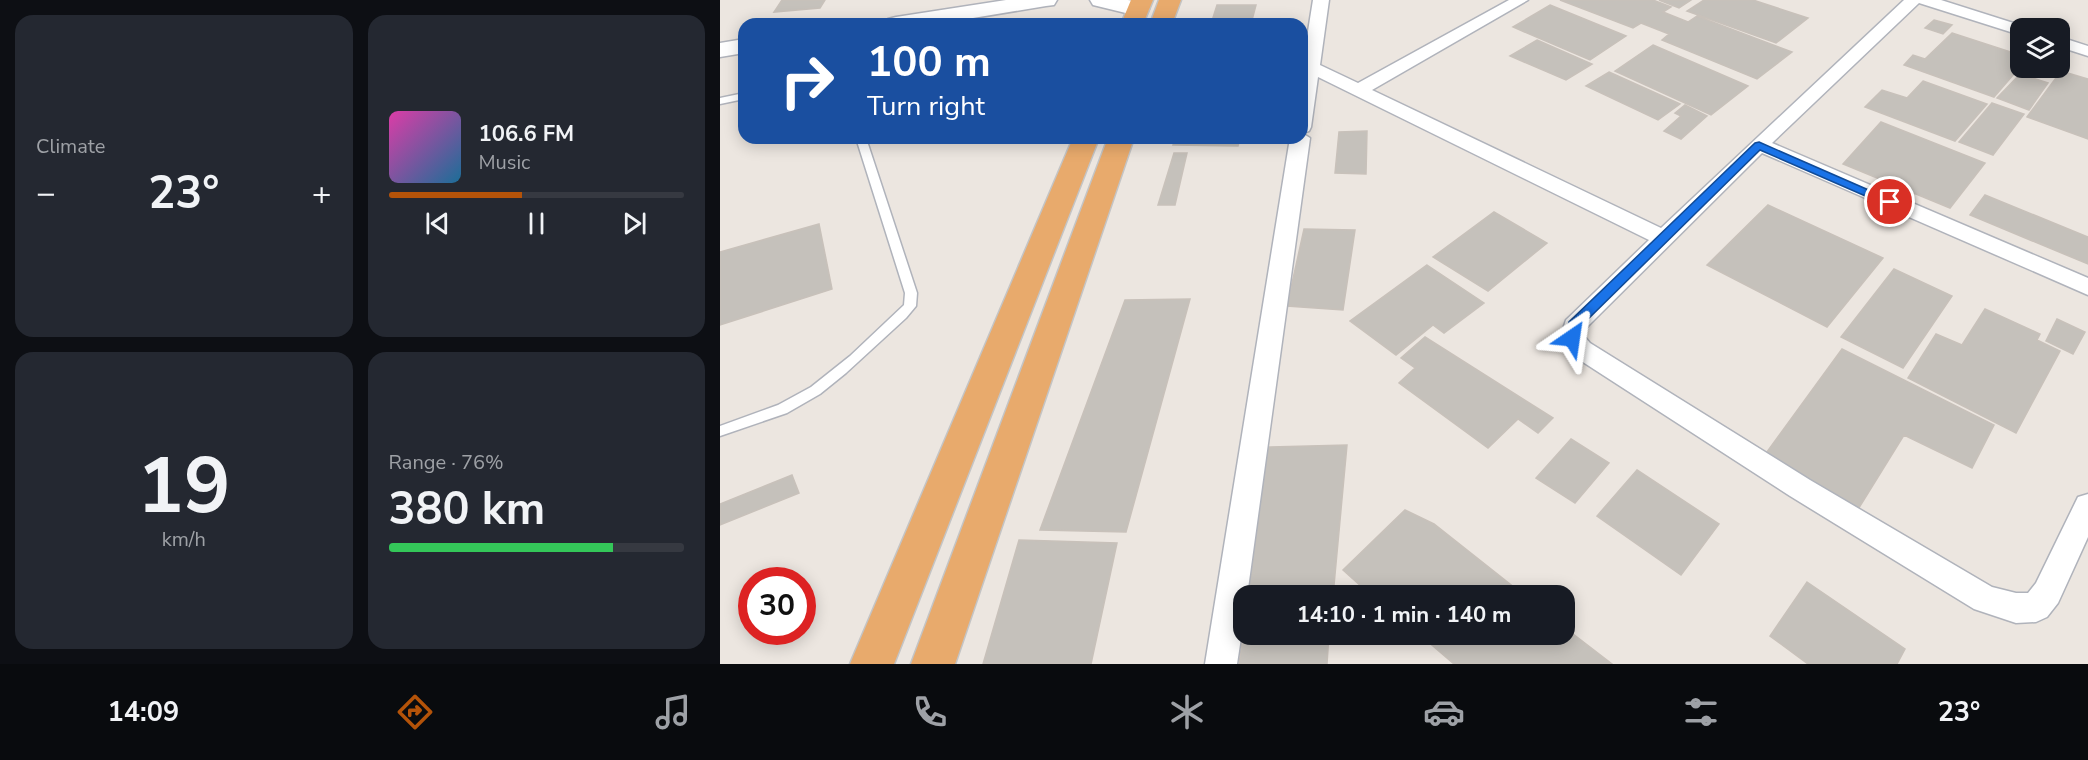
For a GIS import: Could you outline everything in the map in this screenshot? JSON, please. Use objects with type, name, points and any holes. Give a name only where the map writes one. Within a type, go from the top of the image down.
[{"type":"highway","points":[[1163,18],[1170,0]]},
{"type":"highway","points":[[872,664],[1084,144]]},
{"type":"highway","points":[[933,664],[1119,144]]},
{"type":"main road","points":[[891,18],[899,0]]},
{"type":"main road","points":[[934,18],[1046,0]]},
{"type":"main road","points":[[1101,0],[1137,11]]},
{"type":"main road","points":[[720,50],[738,47]]},
{"type":"street","points":[[1308,87],[1321,0]]},
{"type":"street","points":[[1358,90],[1520,0]]},
{"type":"street","points":[[1913,0],[1759,145],[1574,326],[1572,338],[1581,349],[1800,488],[1985,599],[2016,609],[2036,607],[2047,593],[2088,506]]},
{"type":"street","points":[[1925,0],[2010,27]]},
{"type":"street","points":[[2070,45],[2088,51]]},
{"type":"street","points":[[1311,67],[1664,237]]},
{"type":"street","points":[[1221,664],[1299,144]]},
{"type":"street","points":[[1759,145],[2088,287]]},
{"type":"lane","points":[[720,101],[738,97]]},
{"type":"lane","points":[[720,431],[783,409],[803,398],[827,382],[910,306],[911,293],[863,144]]},
{"type":"building","points":[[782,0],[825,0],[820,8],[774,12]]},
{"type":"building","points":[[1560,0],[1653,0],[1671,7],[1663,12],[1688,22],[1697,16],[1792,52],[1757,79],[1662,40],[1669,34],[1641,23],[1633,28]]},
{"type":"building","points":[[1659,0],[1691,0],[1679,8]]},
{"type":"building","points":[[1704,0],[1753,0],[1808,18],[1776,43],[1687,11]]},
{"type":"building","points":[[1217,5],[1256,5],[1253,18],[1213,18]]},
{"type":"building","points":[[1550,5],[1626,36],[1590,60],[1513,27]]},
{"type":"building","points":[[1934,20],[1952,25],[1943,34],[1925,28]]},
{"type":"building","points":[[1952,33],[2010,52],[2010,78],[1994,97],[1904,65],[1913,55],[1925,59]]},
{"type":"building","points":[[1537,40],[1592,64],[1566,80],[1510,56]]},
{"type":"building","points":[[1653,45],[1748,86],[1711,115],[1615,71]]},
{"type":"building","points":[[1609,72],[1680,104],[1658,120],[1586,86]]},
{"type":"building","points":[[2070,74],[2088,79],[2088,139],[2027,117],[2056,78],[2070,78]]},
{"type":"building","points":[[2016,78],[2032,78],[2048,83],[2029,110],[1997,98]]},
{"type":"building","points":[[1923,81],[1987,104],[1955,141],[1865,107],[1882,90],[1907,98]]},
{"type":"building","points":[[1992,103],[2024,114],[1993,155],[1959,142]]},
{"type":"building","points":[[1685,105],[1707,116],[1681,139],[1664,131],[1681,116],[1675,113]]},
{"type":"building","points":[[1881,122],[1985,163],[1950,208],[1843,164]]},
{"type":"building","points":[[1367,131],[1366,174],[1335,173],[1339,132]]},
{"type":"building","points":[[1173,144],[1238,144],[1238,146]]},
{"type":"building","points":[[1174,153],[1187,153],[1175,205],[1158,205]]},
{"type":"building","points":[[1985,195],[2088,237],[2088,264],[1970,215]]},
{"type":"building","points":[[1768,205],[1883,258],[1827,327],[1707,265]]},
{"type":"building","points":[[1494,212],[1547,243],[1488,291],[1433,257]]},
{"type":"building","points":[[819,224],[832,289],[720,325],[720,252]]},
{"type":"building","points":[[1304,229],[1355,230],[1343,310],[1287,306]]},
{"type":"building","points":[[1427,265],[1484,303],[1444,333],[1433,325],[1396,355],[1350,321]]},
{"type":"building","points":[[1894,269],[1952,296],[1903,368],[1841,337]]},
{"type":"building","points":[[1190,299],[1126,532],[1040,530],[1125,300]]},
{"type":"building","points":[[1985,309],[2040,334],[2037,340],[2060,351],[2016,433],[1908,378],[1936,334],[1962,345]]},
{"type":"building","points":[[2057,319],[2085,332],[2073,354],[2046,341]]},
{"type":"building","points":[[1425,337],[1553,418],[1538,433],[1518,419],[1488,448],[1399,383],[1415,368],[1401,358]]},
{"type":"building","points":[[1842,349],[1994,425],[1972,468],[1904,435],[1857,511],[1764,456]]},
{"type":"building","points":[[1571,439],[1609,463],[1575,503],[1536,478]]},
{"type":"building","points":[[1347,445],[1334,585],[1249,585],[1267,447]]},
{"type":"building","points":[[1637,470],[1719,524],[1681,575],[1597,516]]},
{"type":"building","points":[[792,475],[799,493],[720,525],[720,504]]},
{"type":"building","points":[[1405,510],[1434,524],[1511,585],[1360,585],[1343,570]]},
{"type":"building","points":[[1019,540],[1117,543],[1091,664],[983,664]]},
{"type":"building","points":[[1807,582],[1905,649],[1897,664],[1808,664],[1770,636]]},
{"type":"building","points":[[1575,635],[1612,664],[1454,664],[1432,645],[1575,645]]},
{"type":"building","points":[[1242,645],[1328,645],[1327,664],[1239,664]]},
{"type":"route","points":[[1572,338],[1574,326],[1759,145],[1890,202]]}]
